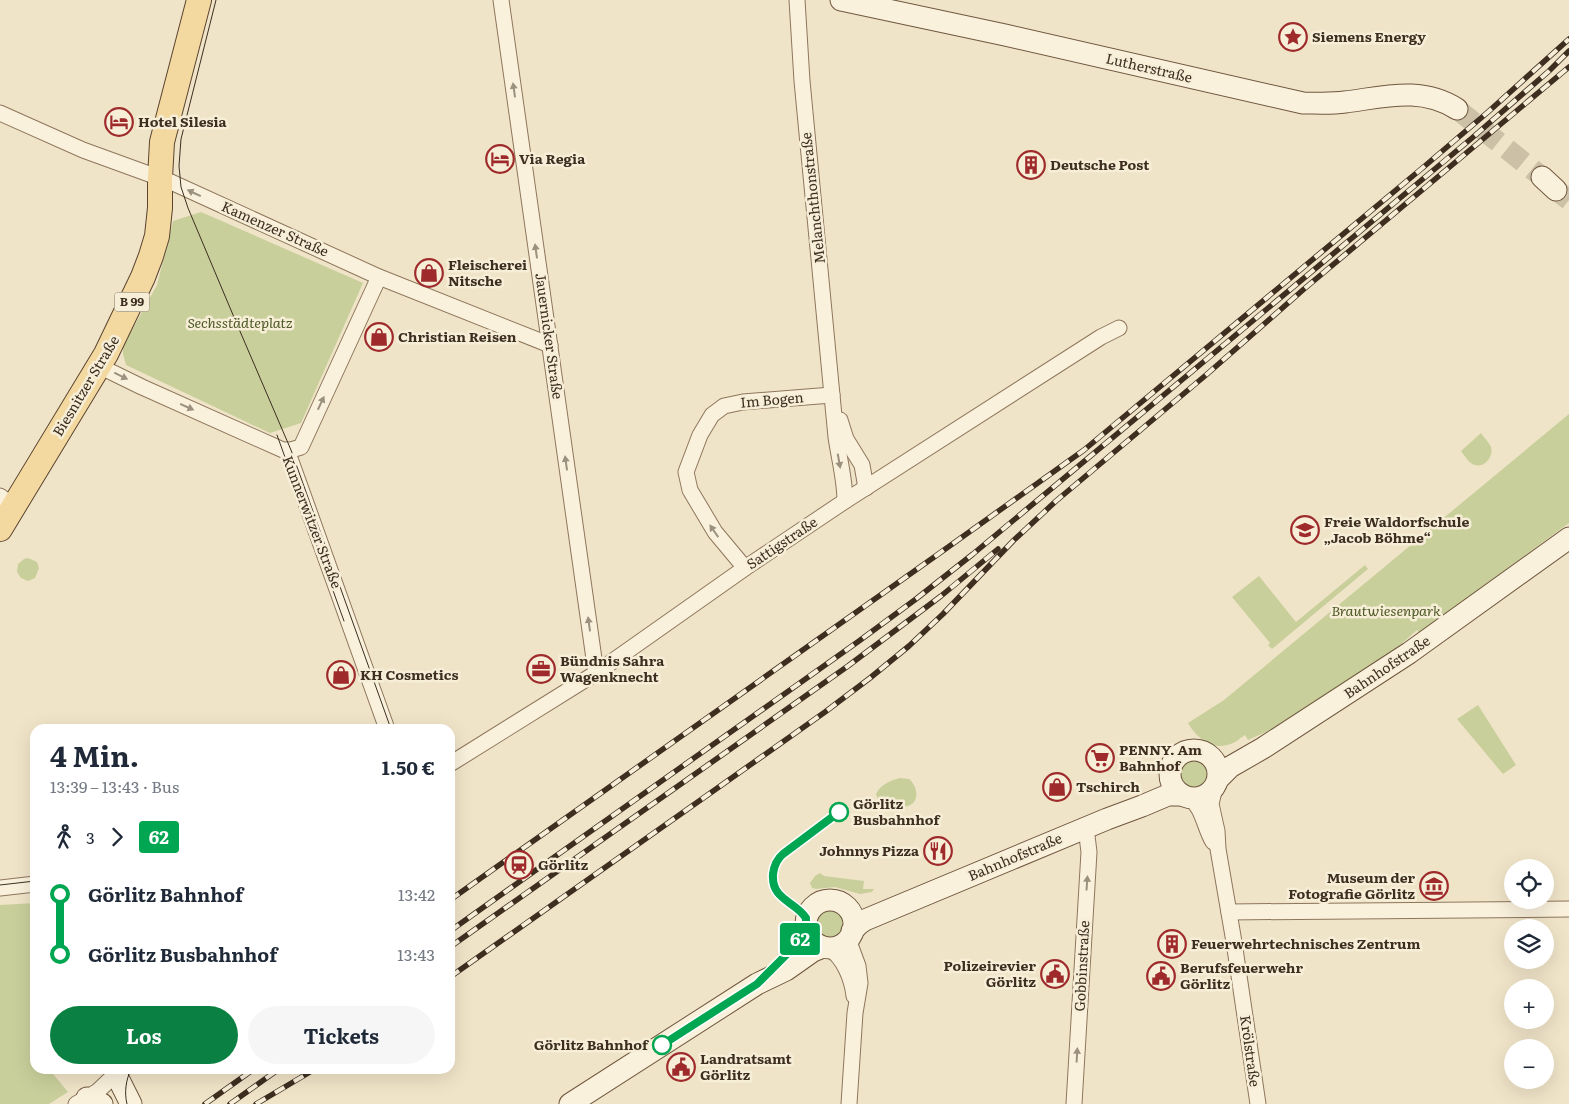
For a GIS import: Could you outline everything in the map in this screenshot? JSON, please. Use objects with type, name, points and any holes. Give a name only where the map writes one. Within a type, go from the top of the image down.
[{"type":"main road","name":"Biesnitzer Straße","points":[[0,529],[7,501],[99,366],[118,333],[144,277],[157,236],[162,150],[166,125],[199,0]]},
{"type":"main road","name":"Lutherstraße","points":[[841,0],[1005,34],[1303,102],[1326,104],[1388,96],[1420,95],[1436,98],[1457,109]]},
{"type":"main road","name":"Bahnhofstraße","points":[[1217,783],[1230,766],[1255,753],[1409,653],[1569,538]]},
{"type":"main road","name":"Bahnhofstraße","points":[[1212,757],[1224,756],[1250,745],[1276,739]]},
{"type":"main road","points":[[1171,772],[1174,761],[1186,751],[1200,750],[1212,757]]},
{"type":"main road","name":"Krölstraße","points":[[1212,757],[1218,771],[1217,783]]},
{"type":"main road","name":"Bahnhofstraße","points":[[1107,819],[1158,788],[1171,772]]},
{"type":"main road","name":"Krölstraße","points":[[1171,772],[1173,785],[1185,796]]},
{"type":"main road","points":[[1185,796],[1202,797],[1210,793],[1217,783]]},
{"type":"main road","name":"Bahnhofstraße","points":[[570,1104],[757,984],[792,967],[813,951],[840,945],[859,924],[866,920],[1084,828],[1168,795],[1185,796]]},
{"type":"main road","name":"Bahnhofstraße","points":[[757,984],[799,941],[806,928],[808,914],[818,902],[832,900],[856,907],[923,896]]},
{"type":"main road","points":[[845,905],[853,916],[854,925],[851,934]]},
{"type":"main road","points":[[806,928],[812,940],[826,947]]},
{"type":"main road","points":[[120,1074],[131,1104]]},
{"type":"street","name":"Jauernicker Straße","points":[[501,0],[596,673]]},
{"type":"street","name":"Melanchthonstraße","points":[[796,0],[836,437],[845,486],[845,501]]},
{"type":"street","name":"Kamenzer Straße","points":[[0,113],[83,150],[160,178],[379,277],[550,344]]},
{"type":"street","points":[[287,450],[301,447],[379,277]]},
{"type":"street","name":"Sattigstraße","points":[[455,761],[596,673],[745,568],[845,501],[1101,337],[1119,328]]},
{"type":"street","name":"Kunnerwitzer Straße","points":[[99,366],[151,391],[287,450],[385,724]]},
{"type":"street","name":"Melanchthonstraße","points":[[832,395],[846,439],[862,465],[866,488]]},
{"type":"street","name":"Im Bogen","points":[[745,568],[715,532],[690,490],[686,472],[700,435],[712,415],[724,406],[743,402],[832,395]]},
{"type":"street","name":"Krölstraße","points":[[1217,783],[1211,804],[1218,831],[1218,849],[1258,1104]]},
{"type":"street","name":"Krölstraße","points":[[1185,796],[1198,806],[1208,834],[1218,849]]},
{"type":"street","name":"Gobbinstraße","points":[[1074,1104],[1089,852],[1084,828]]},
{"type":"street","points":[[0,888],[30,885]]},
{"type":"street","points":[[1229,912],[1569,909]]},
{"type":"street","points":[[849,1104],[855,1013],[860,977],[851,947],[851,934]]},
{"type":"street","points":[[826,947],[839,956],[848,975],[853,989],[855,1013]]},
{"type":"street","points":[[88,1102],[116,1074]]},
{"type":"green space","name":"Sechsstädteplatz","points":[[201,212],[363,283],[301,423],[270,433],[126,365],[123,346],[157,285],[173,221]]},
{"type":"green space","name":"Brautwiesenpark","points":[[1569,414],[1569,523],[1419,633],[1417,630],[1399,646],[1401,649],[1388,654],[1275,728],[1248,740],[1245,735],[1232,744],[1221,746],[1209,744],[1195,733],[1188,723],[1224,700]]},
{"type":"green space","points":[[1481,433],[1492,450],[1490,457],[1485,463],[1475,465],[1461,451]]},
{"type":"green space","points":[[28,558],[37,562],[39,568],[35,578],[28,581],[21,578],[17,572],[18,564]]},
{"type":"green space","points":[[1365,565],[1368,569],[1272,649],[1268,645],[1270,643],[1232,597],[1259,576],[1296,622]]},
{"type":"green space","points":[[1478,705],[1516,765],[1503,774],[1457,719]]},
{"type":"green space","points":[[1195,759],[1206,763],[1210,774],[1206,785],[1195,789],[1184,785],[1180,774],[1184,763]]},
{"type":"green space","points":[[900,778],[909,779],[914,785],[916,789],[915,801],[908,806],[901,807],[879,803],[876,794],[880,788]]},
{"type":"green space","points":[[820,873],[824,876],[864,881],[863,889],[874,889],[872,892],[860,894],[835,887],[812,888],[810,883]]},
{"type":"green space","points":[[30,903],[30,1074],[53,1074],[68,1092],[49,1104],[0,1104],[0,905]]},
{"type":"green space","points":[[830,909],[841,913],[845,924],[841,935],[830,939],[819,935],[815,924],[819,913]]},
{"type":"tunnel","points":[[1457,109],[1542,177]]},
{"type":"tunnel","points":[[1556,190],[1569,200]]},
{"type":"tram line","points":[[216,0],[181,139],[179,166],[181,187],[188,208],[291,450],[389,724]]},
{"type":"tram line","points":[[277,435],[344,621]]},
{"type":"tram line","points":[[0,885],[30,882]]},
{"type":"tram line","points":[[127,1104],[126,1086],[129,1074]]},
{"type":"railway","points":[[455,896],[1084,450],[1426,165],[1569,39]]},
{"type":"railway","points":[[455,927],[916,599],[973,554],[1472,138],[1549,71],[1569,51]]},
{"type":"railway","points":[[455,973],[825,712],[870,678],[909,646],[943,614],[1014,540],[1056,501],[1206,375],[1304,289],[1569,67]]},
{"type":"railway","points":[[455,943],[848,666],[941,596],[998,549]]},
{"type":"railway","points":[[205,1104],[247,1074]]},
{"type":"railway","points":[[230,1104],[272,1074]]},
{"type":"railway","points":[[256,1104],[307,1074]]},
{"type":"bus line","name":"62","points":[[662,1045],[757,984],[794,947],[806,928],[806,918],[776,891],[773,882],[776,862],[783,854],[839,812]]},
{"type":"place","name":"Siemens Energy","points":[[1293,37]]},
{"type":"place","name":"Hotel Silesia","points":[[119,122]]},
{"type":"place","name":"Via Regia","points":[[500,159]]},
{"type":"place","name":"Deutsche Post","points":[[1031,165]]},
{"type":"place","name":"Fleischerei Nitsche","points":[[429,273]]},
{"type":"place","name":"Christian Reisen","points":[[379,337]]},
{"type":"place","name":"Freie Waldorfschule „Jacob Böhme“","points":[[1305,530]]},
{"type":"place","name":"Bündnis Sahra Wagenknecht","points":[[541,669]]},
{"type":"place","name":"KH Cosmetics","points":[[341,675]]},
{"type":"place","name":"PENNY. Am Bahnhof","points":[[1100,758]]},
{"type":"place","name":"Tschirch","points":[[1057,787]]},
{"type":"place","name":"Görlitz Busbahnhof","points":[[839,812]]},
{"type":"place","name":"Johnnys Pizza","points":[[938,851]]},
{"type":"place","name":"Görlitz","points":[[519,865]]},
{"type":"place","name":"Museum der Fotografie Görlitz","points":[[1434,886]]},
{"type":"place","name":"Feuerwehrtechnisches Zentrum","points":[[1172,944]]},
{"type":"place","name":"Polizeirevier Görlitz","points":[[1055,974]]},
{"type":"place","name":"Berufsfeuerwehr Görlitz","points":[[1161,976]]},
{"type":"place","name":"Görlitz Bahnhof","points":[[662,1045]]},
{"type":"place","name":"Landratsamt Görlitz","points":[[681,1067]]}]
